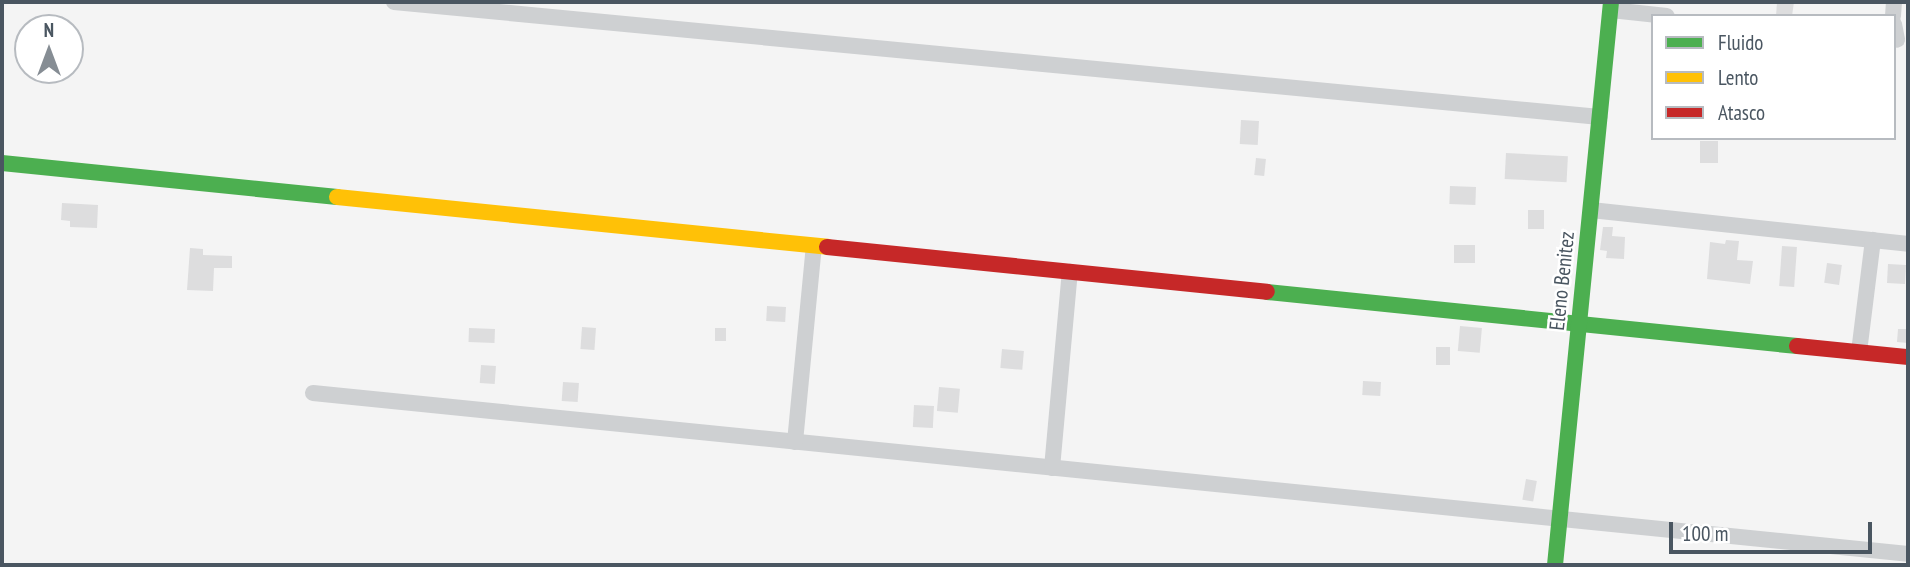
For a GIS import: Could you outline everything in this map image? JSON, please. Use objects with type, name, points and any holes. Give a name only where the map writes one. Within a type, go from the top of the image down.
[{"type":"street","points":[[394,2],[1600,117]]},
{"type":"street","points":[[1611,6],[1656,14]]},
{"type":"street","name":"Eleno Benitez","points":[[1555,565],[1611,6]]},
{"type":"street","points":[[2,163],[1908,357]]},
{"type":"street","points":[[1591,210],[1908,244]]},
{"type":"street","points":[[1860,352],[1873,240]]},
{"type":"street","points":[[795,442],[814,246]]},
{"type":"street","points":[[1052,468],[1070,272]]},
{"type":"street","points":[[313,393],[1908,554]]},
{"type":"building","points":[[1777,2],[1794,2],[1792,14],[1776,14]]},
{"type":"building","points":[[1241,120],[1259,121],[1258,145],[1240,144]]},
{"type":"building","points":[[1700,141],[1718,141],[1718,163],[1700,163]]},
{"type":"building","points":[[1506,153],[1568,156],[1567,182],[1505,179]]},
{"type":"building","points":[[1256,158],[1266,159],[1264,176],[1254,175]]},
{"type":"building","points":[[1450,186],[1476,187],[1475,205],[1449,204]]},
{"type":"building","points":[[62,203],[98,205],[97,228],[70,227],[70,221],[61,220]]},
{"type":"building","points":[[1528,210],[1544,210],[1544,229],[1528,229]]},
{"type":"building","points":[[1603,227],[1613,227],[1612,236],[1625,237],[1624,259],[1606,258],[1607,251],[1600,250]]},
{"type":"building","points":[[1726,240],[1739,241],[1737,260],[1753,261],[1750,284],[1707,279],[1710,242],[1725,244]]},
{"type":"building","points":[[1454,245],[1475,245],[1475,263],[1454,263]]},
{"type":"building","points":[[1782,246],[1797,247],[1794,287],[1779,286]]},
{"type":"building","points":[[190,248],[203,249],[203,255],[232,256],[232,268],[214,268],[213,291],[187,290]]},
{"type":"building","points":[[1827,263],[1842,265],[1839,285],[1824,283]]},
{"type":"building","points":[[1888,264],[1906,265],[1905,284],[1887,283]]},
{"type":"building","points":[[767,306],[786,307],[785,322],[766,321]]},
{"type":"building","points":[[1460,326],[1482,328],[1480,353],[1458,351]]},
{"type":"building","points":[[582,327],[596,328],[594,350],[580,349]]},
{"type":"building","points":[[469,328],[495,329],[494,343],[469,342]]},
{"type":"building","points":[[715,328],[726,328],[726,341],[715,341]]},
{"type":"building","points":[[1898,329],[1908,329],[1908,343],[1897,342]]},
{"type":"building","points":[[1436,347],[1450,347],[1450,365],[1436,365]]},
{"type":"building","points":[[1002,349],[1024,351],[1022,370],[1000,368]]},
{"type":"building","points":[[481,365],[496,366],[495,384],[480,383]]},
{"type":"building","points":[[1363,381],[1381,382],[1380,396],[1362,395]]},
{"type":"building","points":[[563,382],[579,383],[578,402],[562,401]]},
{"type":"building","points":[[939,387],[960,389],[958,413],[937,411]]},
{"type":"building","points":[[914,405],[934,406],[933,428],[913,427]]},
{"type":"building","points":[[1526,479],[1537,481],[1533,502],[1522,500]]},
{"type":"traffic: fast","points":[[1555,565],[1611,2]]},
{"type":"traffic: fast","points":[[2,163],[337,197]]},
{"type":"traffic: fast","points":[[1267,292],[1797,346]]},
{"type":"traffic: slow","points":[[337,197],[827,247]]},
{"type":"traffic: jam","points":[[827,247],[1267,292]]},
{"type":"traffic: jam","points":[[1797,346],[1908,357]]}]
